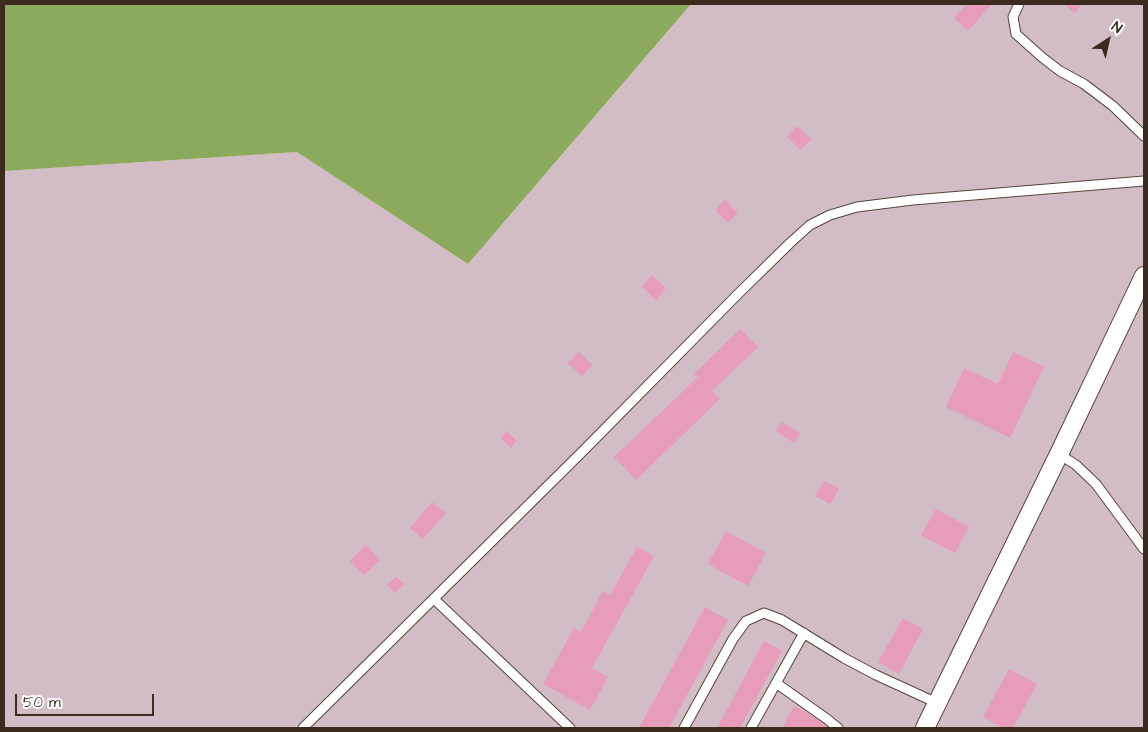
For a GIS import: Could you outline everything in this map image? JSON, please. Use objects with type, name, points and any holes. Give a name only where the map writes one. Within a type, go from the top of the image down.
[{"type":"street","points":[[925,728],[1144,276]]},
{"type":"lane","points":[[1019,4],[1012,17],[1016,34],[1060,71],[1084,84],[1113,106],[1144,136]]},
{"type":"lane","points":[[303,728],[590,444],[738,294],[810,225],[830,215],[858,206],[1144,181]]},
{"type":"lane","points":[[1059,454],[1076,465],[1096,484],[1144,549]]},
{"type":"lane","points":[[434,599],[570,728]]},
{"type":"lane","points":[[684,728],[733,639],[746,621],[764,612],[782,620],[876,675],[937,703]]},
{"type":"lane","points":[[751,728],[804,633]]},
{"type":"lane","points":[[776,684],[838,728]]},
{"type":"shaded area","points":[[691,4],[1144,4],[1144,728],[4,728],[4,171],[297,152],[468,264]]},
{"type":"green space","points":[[4,4],[691,4],[468,264],[297,152],[4,171]]},
{"type":"building","points":[[967,4],[992,4],[968,31],[954,18]]},
{"type":"building","points":[[1064,4],[1083,4],[1074,13]]},
{"type":"building","points":[[797,126],[811,139],[801,150],[787,137]]},
{"type":"building","points":[[725,200],[738,213],[728,223],[715,210]]},
{"type":"building","points":[[652,275],[666,288],[656,300],[642,287]]},
{"type":"building","points":[[740,329],[758,347],[712,391],[720,399],[636,480],[614,457],[698,377],[694,374]]},
{"type":"building","points":[[579,352],[592,365],[582,376],[568,363]]},
{"type":"building","points":[[1013,352],[1044,367],[1010,438],[946,407],[964,368],[998,384]]},
{"type":"building","points":[[782,422],[800,433],[794,443],[776,431]]},
{"type":"building","points":[[507,431],[517,441],[511,448],[501,438]]},
{"type":"building","points":[[824,481],[839,489],[830,504],[815,496]]},
{"type":"building","points":[[432,502],[446,513],[423,539],[410,528]]},
{"type":"building","points":[[936,509],[969,527],[955,553],[921,535]]},
{"type":"building","points":[[726,531],[766,553],[748,586],[708,564]]},
{"type":"building","points":[[366,545],[380,560],[364,575],[350,561]]},
{"type":"building","points":[[637,547],[654,556],[592,668],[608,677],[590,710],[543,684],[574,628],[581,632],[603,591],[610,595]]},
{"type":"building","points":[[396,577],[404,584],[395,593],[387,585]]},
{"type":"building","points":[[705,607],[728,620],[669,728],[639,728]]},
{"type":"building","points":[[903,618],[923,629],[899,674],[878,662]]},
{"type":"building","points":[[764,641],[782,651],[740,728],[717,728]]},
{"type":"building","points":[[1009,669],[1037,684],[1013,728],[1003,728],[983,717]]},
{"type":"building","points":[[794,706],[832,726],[831,728],[782,728]]}]
